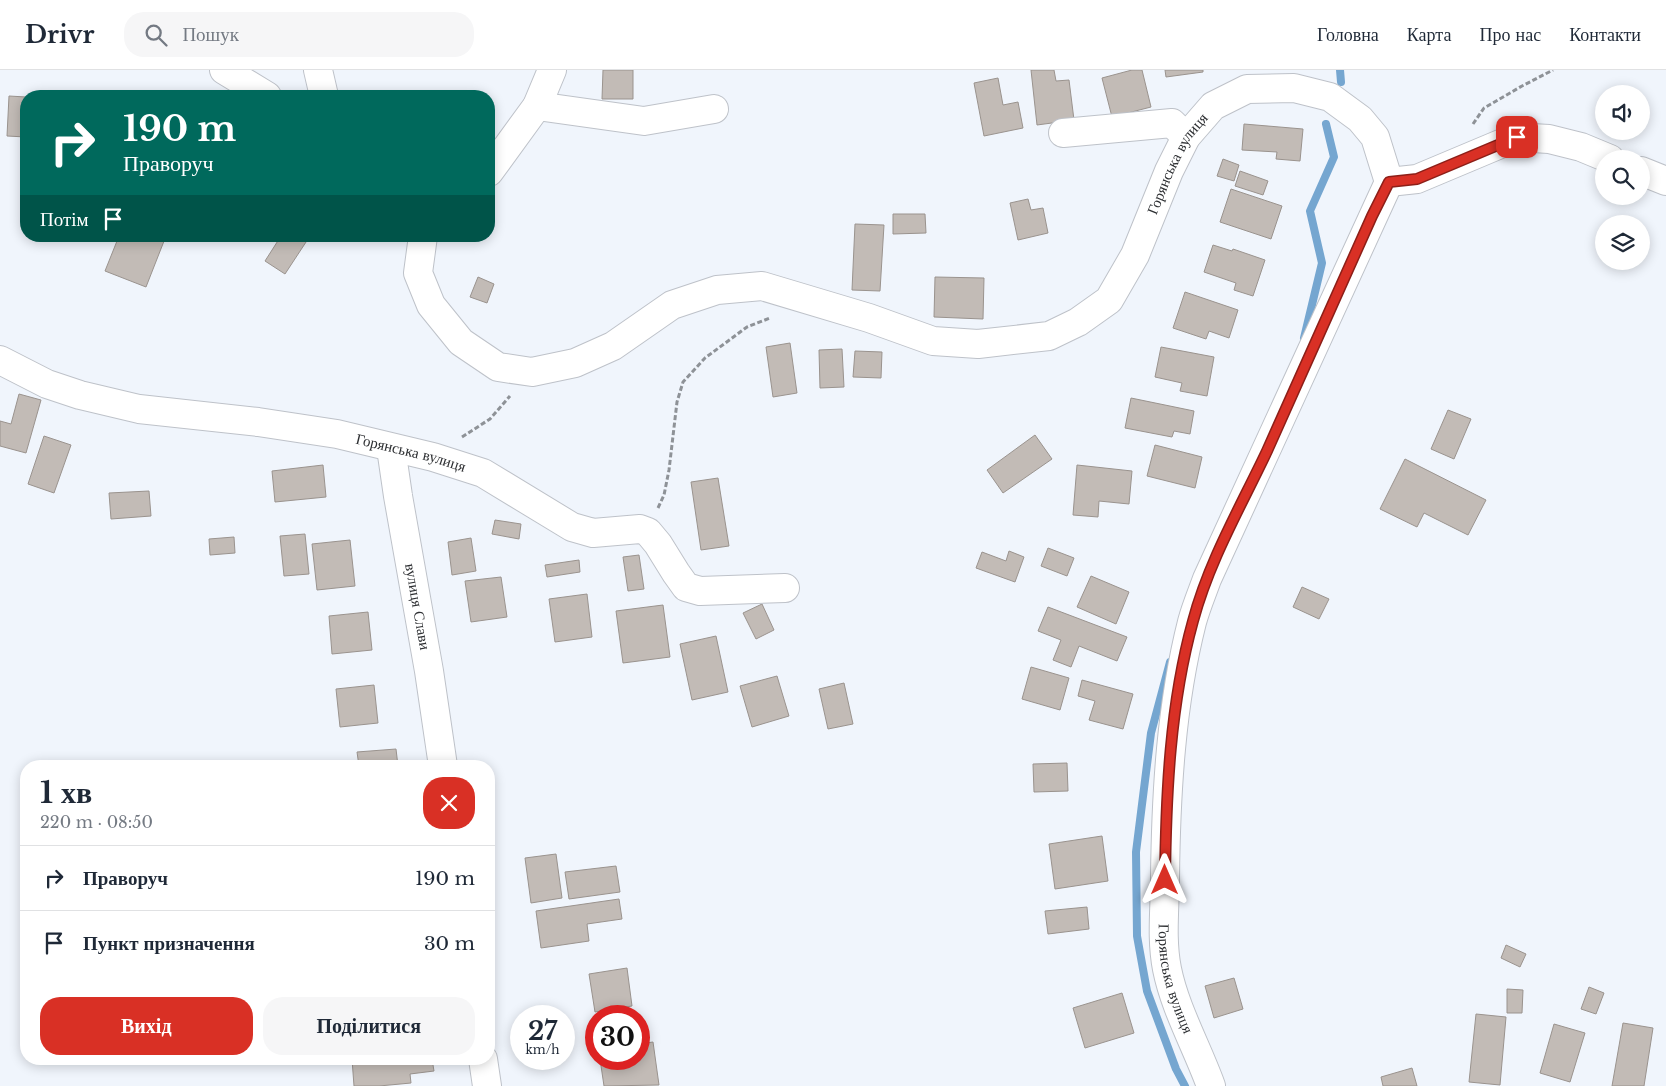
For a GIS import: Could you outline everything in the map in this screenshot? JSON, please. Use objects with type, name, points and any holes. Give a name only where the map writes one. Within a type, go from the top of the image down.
[{"type":"street","points":[[224,70],[257,90]]},
{"type":"street","points":[[318,70],[323,90]]},
{"type":"street","points":[[495,164],[537,106],[552,70]]},
{"type":"street","name":"Горянська вулиця","points":[[532,372],[575,363],[613,346],[672,305],[717,290],[762,286],[869,318],[933,340],[978,344],[1049,336],[1078,322],[1109,300],[1135,256],[1169,171],[1186,137],[1213,106],[1247,89],[1294,88],[1330,97],[1360,119],[1375,138],[1389,182],[1207,579],[1193,620],[1175,709],[1165,819],[1164,940],[1167,968],[1174,993],[1211,1086]]},
{"type":"street","points":[[537,106],[644,121],[714,108]]},
{"type":"street","points":[[1063,133],[1172,123],[1186,137]]},
{"type":"street","points":[[1389,182],[1417,179],[1517,137],[1557,141],[1595,153]]},
{"type":"street","points":[[1650,175],[1666,181]]},
{"type":"street","points":[[422,242],[418,273],[431,305],[461,342],[498,367],[532,372]]},
{"type":"street","name":"Горянська вулиця","points":[[0,360],[47,384],[80,395],[139,409],[268,423],[337,434],[433,457],[482,473],[572,527],[593,533],[640,530],[648,532]]},
{"type":"street","name":"вулиця Слави","points":[[391,448],[442,760]]},
{"type":"street","points":[[648,532],[686,587],[700,591],[785,588]]},
{"type":"street","points":[[484,1065],[487,1086]]},
{"type":"path","points":[[1470,130],[1484,108],[1553,70]]},
{"type":"path","points":[[648,532],[664,494],[669,470],[677,402],[683,382],[705,358],[747,327],[782,313],[803,299]]},
{"type":"path","points":[[433,457],[490,419],[532,372]]},
{"type":"building","points":[[603,70],[633,70],[633,99],[602,99]]},
{"type":"building","points":[[1031,70],[1054,70],[1056,81],[1069,80],[1074,120],[1037,125]]},
{"type":"building","points":[[1132,70],[1142,70],[1151,107],[1112,117],[1102,78]]},
{"type":"building","points":[[1165,70],[1203,70],[1203,72],[1166,77]]},
{"type":"building","points":[[998,78],[1003,105],[1018,102],[1023,128],[984,136],[974,83]]},
{"type":"building","points":[[9,96],[20,97],[20,137],[7,136]]},
{"type":"building","points":[[1244,124],[1303,129],[1300,161],[1276,159],[1277,152],[1242,150]]},
{"type":"building","points":[[1223,159],[1239,165],[1234,181],[1217,176]]},
{"type":"building","points":[[1240,171],[1268,181],[1263,195],[1235,186]]},
{"type":"building","points":[[1231,189],[1282,206],[1271,239],[1220,222]]},
{"type":"building","points":[[1028,199],[1031,210],[1043,208],[1048,233],[1018,240],[1010,203]]},
{"type":"building","points":[[893,214],[925,214],[926,233],[893,234]]},
{"type":"building","points":[[855,224],[884,225],[880,291],[852,290]]},
{"type":"building","points":[[117,242],[164,242],[146,287],[105,271]]},
{"type":"building","points":[[277,242],[306,242],[285,274],[265,261]]},
{"type":"building","points":[[1213,245],[1232,251],[1233,249],[1265,260],[1253,296],[1234,290],[1236,283],[1204,272]]},
{"type":"building","points":[[478,277],[494,284],[487,303],[470,297]]},
{"type":"building","points":[[935,277],[984,278],[983,319],[934,317]]},
{"type":"building","points":[[1185,292],[1238,310],[1229,338],[1209,331],[1206,339],[1173,328]]},
{"type":"building","points":[[790,343],[797,393],[773,397],[766,347]]},
{"type":"building","points":[[1161,347],[1214,357],[1207,396],[1180,391],[1182,383],[1155,377]]},
{"type":"building","points":[[842,349],[844,387],[820,388],[819,350]]},
{"type":"building","points":[[855,351],[882,352],[881,378],[853,377]]},
{"type":"building","points":[[19,394],[41,400],[26,453],[0,446],[0,421],[11,424]]},
{"type":"building","points":[[1131,398],[1194,411],[1190,434],[1174,431],[1172,437],[1125,428]]},
{"type":"building","points":[[1448,410],[1471,419],[1454,459],[1431,449]]},
{"type":"building","points":[[1035,435],[1052,459],[1003,493],[987,470]]},
{"type":"building","points":[[44,436],[71,445],[54,493],[28,484]]},
{"type":"building","points":[[1155,445],[1202,457],[1195,488],[1147,476]]},
{"type":"building","points":[[1405,459],[1486,500],[1468,535],[1424,513],[1417,527],[1380,509]]},
{"type":"building","points":[[323,465],[326,497],[275,502],[272,471]]},
{"type":"building","points":[[1077,465],[1132,471],[1129,504],[1099,501],[1098,517],[1073,515]]},
{"type":"building","points":[[718,478],[729,546],[701,550],[691,482]]},
{"type":"building","points":[[149,491],[151,516],[111,519],[109,493]]},
{"type":"building","points":[[495,520],[521,524],[519,539],[492,534]]},
{"type":"building","points":[[305,534],[309,574],[284,576],[280,536]]},
{"type":"building","points":[[234,537],[235,553],[210,555],[209,539]]},
{"type":"building","points":[[471,538],[476,571],[452,575],[448,542]]},
{"type":"building","points":[[350,540],[355,586],[317,590],[312,544]]},
{"type":"building","points":[[1048,548],[1074,558],[1067,576],[1041,566]]},
{"type":"building","points":[[1009,551],[1024,557],[1015,582],[976,568],[982,552],[1006,561]]},
{"type":"building","points":[[639,555],[644,589],[628,591],[623,557]]},
{"type":"building","points":[[579,560],[580,572],[547,577],[545,565]]},
{"type":"building","points":[[1091,576],[1129,592],[1116,624],[1077,607]]},
{"type":"building","points":[[501,577],[507,617],[471,622],[465,581]]},
{"type":"building","points":[[1302,587],[1329,599],[1319,619],[1293,607]]},
{"type":"building","points":[[587,594],[592,637],[555,642],[549,599]]},
{"type":"building","points":[[762,604],[774,630],[756,639],[743,613]]},
{"type":"building","points":[[663,605],[670,657],[623,663],[616,611]]},
{"type":"building","points":[[1048,607],[1127,637],[1117,661],[1079,646],[1071,667],[1053,660],[1061,640],[1038,631]]},
{"type":"building","points":[[368,612],[372,650],[332,654],[329,616]]},
{"type":"building","points":[[716,636],[728,692],[692,700],[680,644]]},
{"type":"building","points":[[1031,667],[1069,678],[1060,710],[1022,699]]},
{"type":"building","points":[[777,676],[789,716],[752,727],[740,686]]},
{"type":"building","points":[[1082,680],[1133,694],[1123,729],[1089,720],[1095,701],[1078,696]]},
{"type":"building","points":[[844,683],[853,724],[828,729],[819,689]]},
{"type":"building","points":[[374,685],[378,723],[340,727],[336,689]]},
{"type":"building","points":[[396,749],[397,760],[358,760],[357,752]]},
{"type":"building","points":[[1067,763],[1068,791],[1034,792],[1033,764]]},
{"type":"building","points":[[1102,836],[1108,881],[1055,889],[1049,844]]},
{"type":"building","points":[[556,854],[562,898],[531,903],[525,858]]},
{"type":"building","points":[[616,866],[620,892],[569,899],[565,872]]},
{"type":"building","points":[[619,899],[622,919],[587,924],[589,941],[541,948],[536,911]]},
{"type":"building","points":[[1087,907],[1089,929],[1048,934],[1045,911]]},
{"type":"building","points":[[1506,945],[1526,954],[1520,967],[1501,958]]},
{"type":"building","points":[[627,968],[632,1005],[594,1005],[589,974]]},
{"type":"building","points":[[1234,978],[1243,1009],[1214,1018],[1205,986]]},
{"type":"building","points":[[1589,987],[1604,993],[1596,1014],[1581,1009]]},
{"type":"building","points":[[1507,989],[1523,990],[1522,1013],[1507,1013]]},
{"type":"building","points":[[1122,993],[1134,1033],[1085,1048],[1073,1008]]},
{"type":"building","points":[[1476,1014],[1506,1017],[1500,1085],[1469,1082]]},
{"type":"building","points":[[1623,1023],[1653,1028],[1644,1086],[1612,1086]]},
{"type":"building","points":[[1554,1024],[1585,1033],[1570,1082],[1540,1073]]},
{"type":"building","points":[[650,1042],[653,1042],[659,1085],[604,1086],[602,1070],[650,1070]]},
{"type":"building","points":[[352,1065],[433,1065],[434,1071],[410,1074],[411,1083],[354,1086]]},
{"type":"building","points":[[1412,1068],[1417,1086],[1383,1086],[1381,1077]]},
{"type":"waterway","points":[[1340,70],[1341,82]]},
{"type":"waterway","points":[[1304,338],[1322,263],[1310,211],[1334,157],[1326,124]]},
{"type":"waterway","points":[[1170,662],[1151,733],[1136,852],[1137,936],[1147,991],[1176,1069],[1185,1086]]},
{"type":"route","points":[[1165,880],[1165,819],[1175,709],[1193,620],[1207,579],[1267,451],[1372,216],[1389,182],[1417,179],[1517,137]]}]
